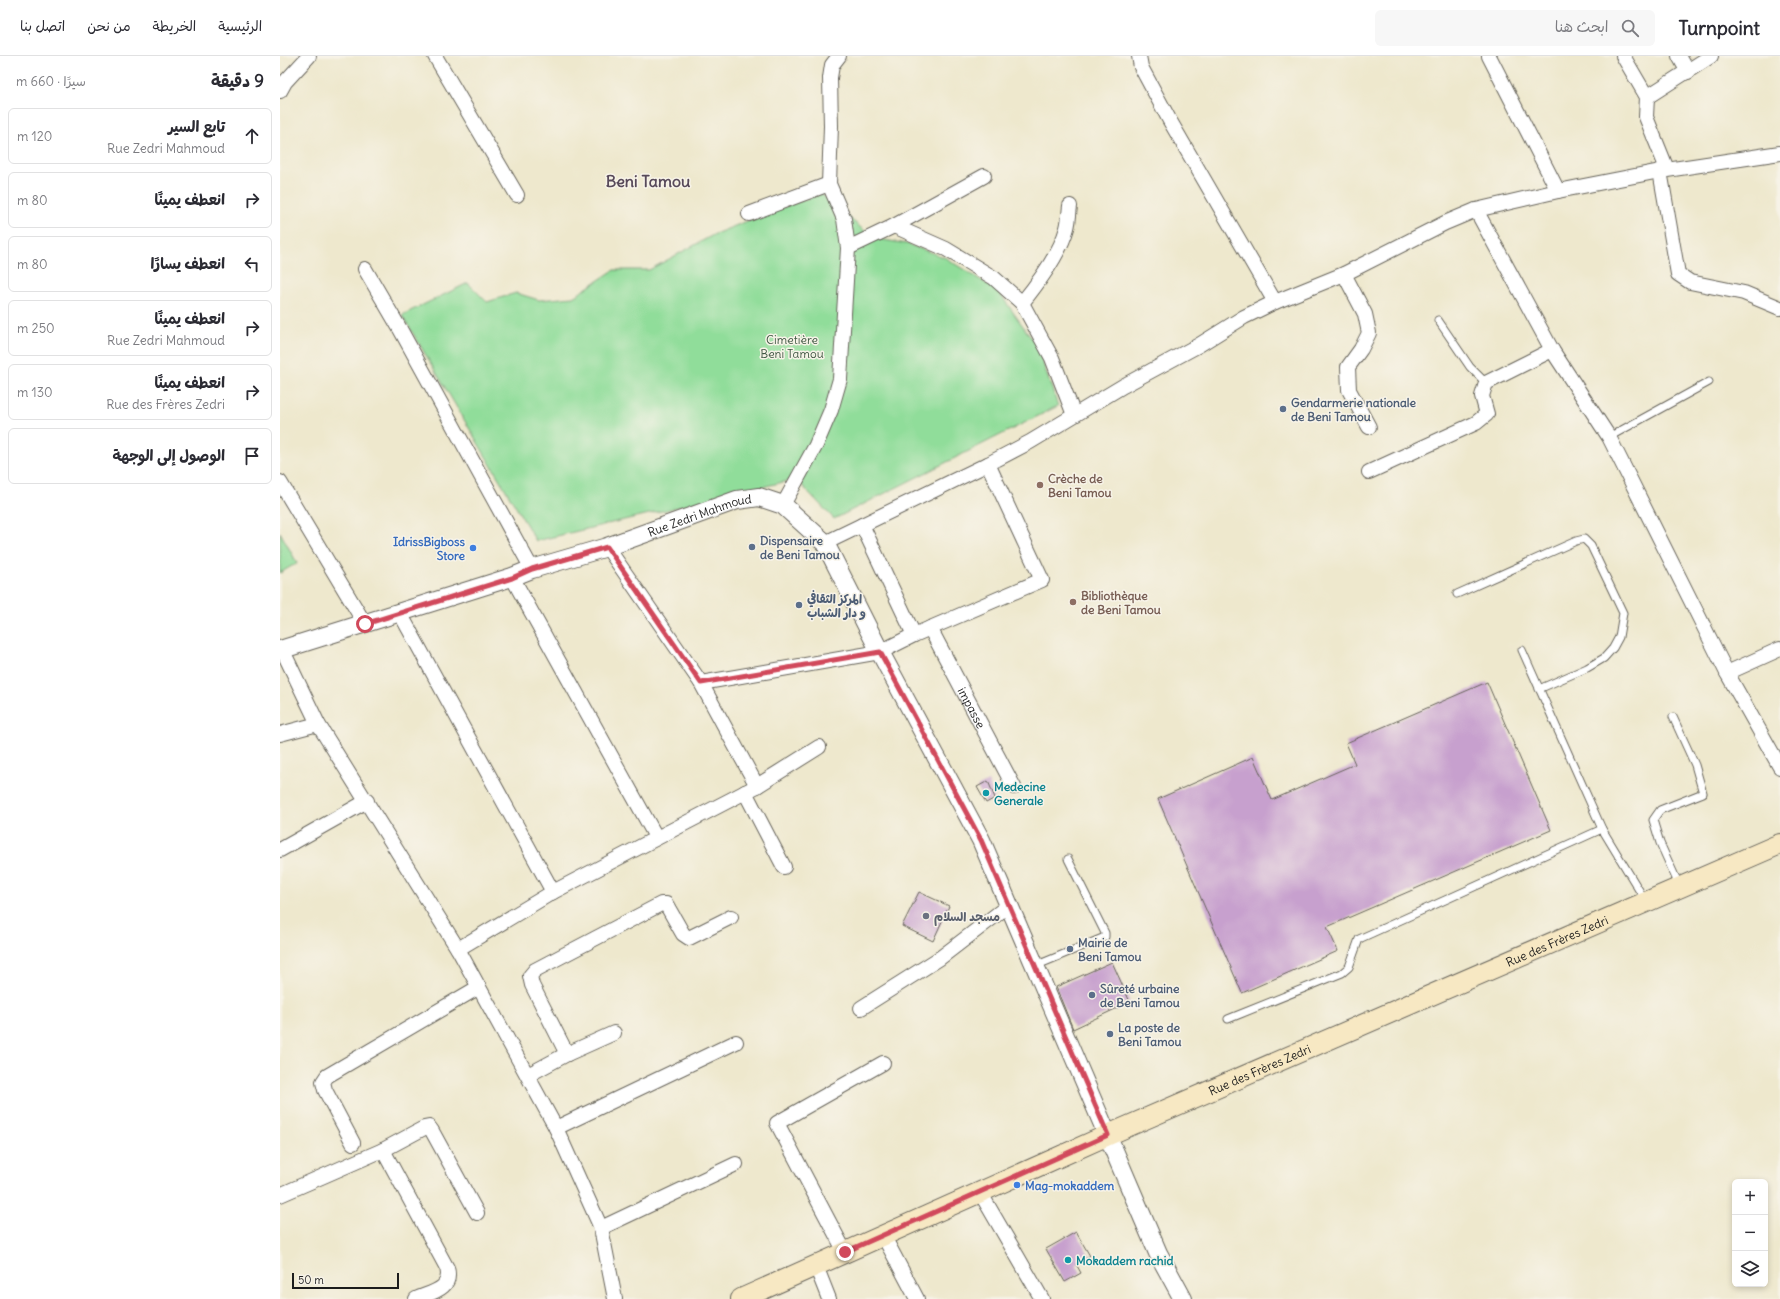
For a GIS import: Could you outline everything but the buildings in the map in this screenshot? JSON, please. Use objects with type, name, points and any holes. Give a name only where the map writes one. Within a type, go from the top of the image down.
[{"type":"main road","name":"Rue des Frères Zedri","points":[[741,1299],[1108,1135],[1780,844]]},
{"type":"street","points":[[280,91],[309,56]]},
{"type":"street","points":[[435,56],[517,195]]},
{"type":"street","points":[[783,504],[816,445],[831,410],[838,385],[844,333],[848,248],[844,219],[829,184],[830,78],[832,65],[839,56]]},
{"type":"street","points":[[1139,56],[1141,67],[1170,121],[1275,302]]},
{"type":"street","points":[[1489,56],[1558,191]]},
{"type":"street","points":[[1623,56],[1647,97],[1646,117],[1663,170],[1678,274],[1690,282],[1744,293],[1780,308]]},
{"type":"street","points":[[1679,56],[1688,72]]},
{"type":"street","points":[[1647,97],[1712,56]]},
{"type":"street","points":[[825,543],[988,464],[1123,386],[1199,345],[1244,317],[1275,302],[1344,274],[1445,223],[1476,210],[1558,191],[1663,170],[1780,153]]},
{"type":"street","points":[[848,248],[894,226],[984,176]]},
{"type":"street","points":[[749,214],[829,184]]},
{"type":"street","points":[[1022,303],[1042,278],[1054,255],[1067,228],[1070,206]]},
{"type":"street","points":[[1476,210],[1552,350],[1609,437],[1727,673],[1780,767]]},
{"type":"street","points":[[894,226],[946,249],[988,274],[1022,303],[1052,358],[1074,415]]},
{"type":"street","points":[[365,270],[400,328],[532,569]]},
{"type":"street","points":[[1344,274],[1365,314],[1369,333],[1361,349],[1348,366],[1349,390],[1369,427]]},
{"type":"street","points":[[1369,472],[1476,423],[1487,414],[1482,396],[1486,383],[1552,350]]},
{"type":"street","points":[[701,683],[880,652],[914,635],[1042,580],[988,464]]},
{"type":"street","points":[[280,482],[365,624]]},
{"type":"street","name":"Rue Zedri Mahmoud","points":[[281,649],[512,578],[532,569],[607,547],[737,500],[759,497],[783,504],[825,543],[880,652],[981,840],[1158,1253],[1183,1299]]},
{"type":"street","points":[[862,525],[914,635]]},
{"type":"street","points":[[607,547],[701,683],[751,789],[784,867]]},
{"type":"street","points":[[512,578],[656,837]]},
{"type":"street","points":[[400,613],[553,892]]},
{"type":"street","name":"impasse","points":[[930,628],[1014,787]]},
{"type":"street","points":[[281,649],[318,724],[458,949],[556,1128],[601,1228],[616,1299]]},
{"type":"street","points":[[1727,673],[1780,649]]},
{"type":"street","points":[[280,734],[318,724]]},
{"type":"street","points":[[458,949],[553,892],[656,837],[751,789],[818,747]]},
{"type":"street","points":[[280,850],[367,801]]},
{"type":"street","points":[[567,1054],[532,985],[530,976],[536,970],[661,904],[666,904],[683,934],[689,938],[731,917]]},
{"type":"street","points":[[862,1008],[940,958],[1009,905]]},
{"type":"street","points":[[353,1143],[325,1090],[323,1082],[327,1076],[479,987]]},
{"type":"street","points":[[528,1075],[567,1054],[614,1033]]},
{"type":"street","points":[[556,1128],[736,1042]]},
{"type":"street","points":[[845,1252],[777,1123],[883,1063]]},
{"type":"street","points":[[280,1195],[383,1150],[424,1128],[429,1127],[477,1213]]},
{"type":"street","points":[[383,1150],[448,1268],[448,1282],[442,1288],[416,1299]]},
{"type":"street","points":[[601,1228],[736,1164]]},
{"type":"street","points":[[980,1192],[1042,1299]]},
{"type":"street","points":[[883,1235],[917,1299]]},
{"type":"street","points":[[816,1266],[829,1299]]},
{"type":"lane","points":[[1438,320],[1470,367],[1486,383]]},
{"type":"lane","points":[[1609,437],[1709,382]]},
{"type":"lane","points":[[1457,594],[1576,541],[1584,539],[1591,546],[1623,613],[1619,637],[1613,648],[1604,658],[1587,668],[1540,689]]},
{"type":"lane","points":[[1522,650],[1602,829],[1646,902]]},
{"type":"lane","points":[[1673,717],[1695,765],[1703,793],[1660,810],[1653,820],[1660,843],[1680,887]]},
{"type":"lane","points":[[1228,1019],[1342,973],[1349,967],[1359,939],[1602,829]]},
{"type":"lane","points":[[1035,966],[1105,937],[1105,933],[1068,859]]},
{"type":"green space","name":"Cimetière Beni Tamou","points":[[821,194],[873,238],[907,244],[944,257],[998,291],[1037,346],[1058,406],[834,519],[796,479],[536,541],[402,315],[468,283],[487,302],[516,293],[539,300],[573,297],[614,270],[649,270],[715,234],[767,213]]},
{"type":"green space","points":[[280,532],[297,563],[280,573]]},
{"type":"place","name":"Gendarmerie nationale de Beni Tamou","points":[[1283,409]]},
{"type":"place","name":"Crèche de Beni Tamou","points":[[1040,485]]},
{"type":"place","name":"Dispensaire de Beni Tamou","points":[[752,547]]},
{"type":"place","name":"IdrissBigboss Store","points":[[473,548]]},
{"type":"place","name":"Bibliothèque de Beni Tamou","points":[[1073,602]]},
{"type":"place","name":"المركز الثقافي و دار الشباب","points":[[799,605]]},
{"type":"place","name":"Medecine Generale","points":[[986,793]]},
{"type":"place","name":"مسجد السلام","points":[[926,916]]},
{"type":"place","name":"Mairie de Beni Tamou","points":[[1070,949]]},
{"type":"place","name":"Sûreté urbaine de Beni Tamou","points":[[1092,995]]},
{"type":"place","name":"La poste de Beni Tamou","points":[[1110,1034]]},
{"type":"place","name":"Mag-mokaddem","points":[[1017,1185]]},
{"type":"place","name":"Mokaddem rachid","points":[[1068,1260]]},
{"type":"district","name":"Beni Tamou","points":[[648,181]]},
{"type":"route","points":[[365,624],[512,578],[532,569],[607,547],[701,683],[880,652],[981,840],[1108,1135],[845,1252]]}]
